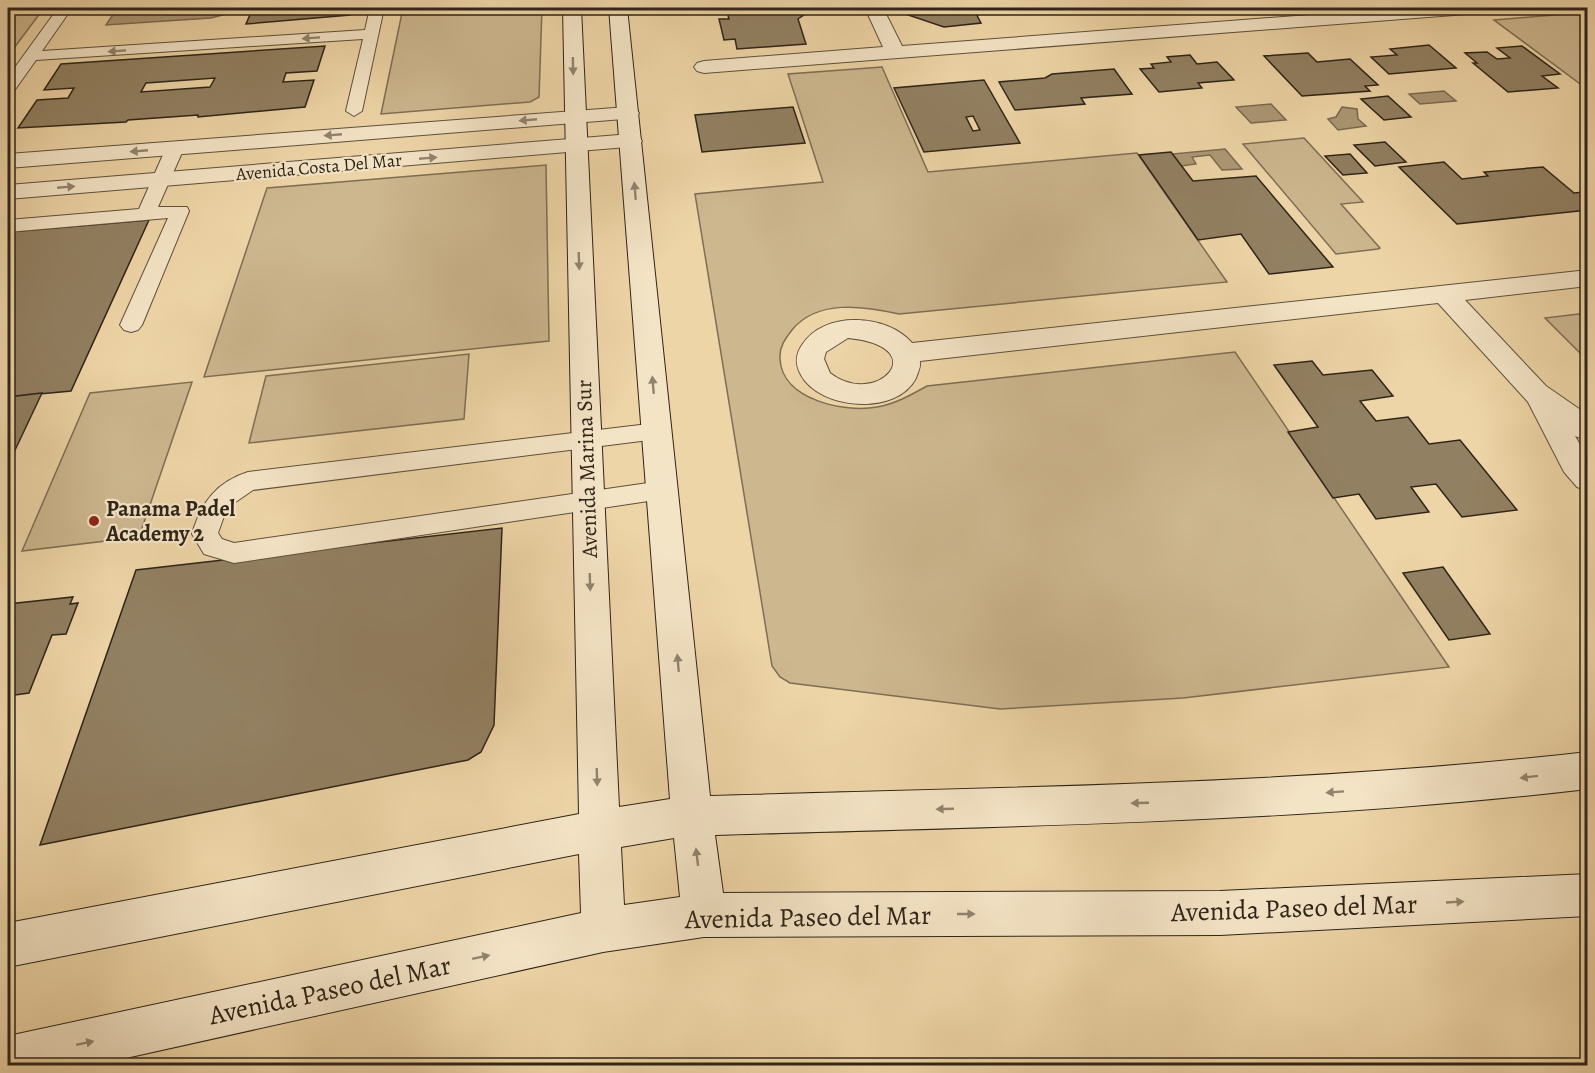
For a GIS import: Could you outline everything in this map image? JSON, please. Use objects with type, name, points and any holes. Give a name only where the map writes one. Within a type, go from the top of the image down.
[{"type":"street","name":"Avenida Marina Sur","points":[[572,8],[574,131],[603,930]]},
{"type":"street","points":[[618,8],[692,816],[704,915]]},
{"type":"street","points":[[874,8],[895,52]]},
{"type":"street","points":[[704,67],[1457,8]]},
{"type":"street","name":"Avenida Costa Del Mar","points":[[8,161],[175,148],[629,127]]},
{"type":"street","name":"Avenida Costa Del Mar","points":[[8,192],[160,180],[574,131]]},
{"type":"street","points":[[906,353],[1587,278]]},
{"type":"street","points":[[1445,294],[1536,393],[1587,430]]},
{"type":"street","points":[[1536,393],[1575,464],[1587,479]]},
{"type":"street","points":[[8,945],[599,830],[692,816],[1190,801],[1486,782],[1587,770]]},
{"type":"street","name":"Avenida Paseo del Mar","points":[[8,1060],[603,930],[704,915],[1220,914],[1587,895]]},
{"type":"lane","points":[[8,88],[65,8]]},
{"type":"lane","points":[[354,111],[377,8]]},
{"type":"lane","points":[[30,56],[370,34]]},
{"type":"lane","points":[[146,214],[175,148]]},
{"type":"lane","points":[[8,226],[180,211],[131,326]]},
{"type":"lane","points":[[657,431],[248,481],[231,489],[212,508],[205,534],[213,547],[234,553],[662,490]]},
{"type":"shaded area","points":[[8,8],[44,8],[8,56]]},
{"type":"shaded area","points":[[403,8],[542,8],[539,97],[530,102],[381,114]]},
{"type":"shaded area","points":[[1579,13],[1587,19],[1587,89],[1494,20]]},
{"type":"shaded area","points":[[882,67],[928,172],[1137,153],[1227,282],[899,314],[856,307],[828,309],[802,320],[783,343],[780,359],[783,373],[792,385],[817,401],[849,408],[864,408],[890,404],[927,386],[1235,352],[1449,667],[1183,698],[1000,709],[790,683],[780,677],[772,666],[695,194],[823,182],[788,74]]},
{"type":"shaded area","points":[[1304,138],[1363,202],[1341,204],[1380,248],[1336,254],[1243,144]]},
{"type":"shaded area","points":[[546,165],[549,341],[204,377],[267,188]]},
{"type":"shaded area","points":[[1588,313],[1587,360],[1545,318]]},
{"type":"shaded area","points":[[469,354],[464,419],[249,443],[266,376]]},
{"type":"shaded area","points":[[192,382],[139,537],[22,551],[90,393]]},
{"type":"water","points":[[229,8],[226,14],[211,18],[106,25],[114,13]]},
{"type":"water","points":[[1444,91],[1456,101],[1420,104],[1409,94]]},
{"type":"water","points":[[1271,104],[1286,120],[1251,123],[1236,107]]},
{"type":"water","points":[[1342,107],[1357,109],[1358,119],[1366,126],[1338,130],[1328,119],[1336,117]]},
{"type":"water","points":[[1225,149],[1242,169],[1222,170],[1210,155],[1192,157],[1196,164],[1181,166],[1172,154]]},
{"type":"building","points":[[253,8],[352,8],[350,15],[246,24]]},
{"type":"building","points":[[726,8],[819,8],[820,11],[803,12],[804,15],[798,19],[806,44],[737,49],[735,39],[724,40],[719,19],[729,19]]},
{"type":"building","points":[[902,8],[973,8],[981,23],[944,27],[905,14]]},
{"type":"building","points":[[1429,45],[1456,68],[1389,74],[1371,57],[1397,55],[1390,49]]},
{"type":"building","points":[[325,46],[317,71],[286,73],[283,82],[314,80],[305,107],[198,117],[198,115],[18,128],[37,100],[68,98],[74,88],[44,90],[61,64]],"holes":[[[215,78],[210,87],[141,92],[146,83]]]},
{"type":"building","points":[[1522,46],[1560,74],[1542,76],[1558,88],[1508,92],[1473,63],[1477,63],[1465,53],[1487,52],[1497,59],[1510,58],[1497,48]]},
{"type":"building","points":[[1308,53],[1317,62],[1350,59],[1378,85],[1365,86],[1370,91],[1302,96],[1264,56]]},
{"type":"building","points":[[1190,55],[1197,64],[1217,62],[1234,80],[1198,83],[1202,88],[1159,92],[1140,69],[1154,68],[1151,64],[1171,62],[1167,57]]},
{"type":"building","points":[[1114,69],[1132,94],[1081,98],[1085,104],[1015,110],[999,82],[1045,78],[1052,74]]},
{"type":"building","points":[[984,80],[1020,143],[924,152],[894,88]],"holes":[[[973,116],[980,130],[973,131],[966,117]]]},
{"type":"building","points":[[1388,96],[1411,117],[1384,120],[1361,99]]},
{"type":"building","points":[[793,107],[805,143],[702,152],[695,115]]},
{"type":"building","points":[[1385,142],[1406,162],[1375,166],[1354,145]]},
{"type":"building","points":[[1171,152],[1193,181],[1256,176],[1333,267],[1269,274],[1241,234],[1198,240],[1139,155]]},
{"type":"building","points":[[1350,154],[1367,173],[1343,175],[1325,156]]},
{"type":"building","points":[[1444,162],[1462,179],[1488,176],[1484,172],[1543,167],[1574,193],[1584,192],[1588,195],[1588,210],[1457,224],[1399,167]]},
{"type":"building","points":[[149,220],[71,391],[8,397],[8,232]]},
{"type":"building","points":[[1312,361],[1323,375],[1372,370],[1393,396],[1360,401],[1376,421],[1408,417],[1429,444],[1460,440],[1517,510],[1462,517],[1436,484],[1411,487],[1429,512],[1376,519],[1359,494],[1333,498],[1288,432],[1318,427],[1274,365]]},
{"type":"building","points":[[42,393],[8,465],[8,397]]},
{"type":"building","points":[[502,528],[494,725],[481,752],[468,760],[40,845],[136,570]]},
{"type":"building","points":[[1443,567],[1490,634],[1449,640],[1403,573]]},
{"type":"building","points":[[73,597],[70,604],[78,603],[66,634],[52,635],[29,693],[8,696],[8,604]]},
{"type":"place","name":"Panama Padel Academy 2","points":[[94,521]]}]
